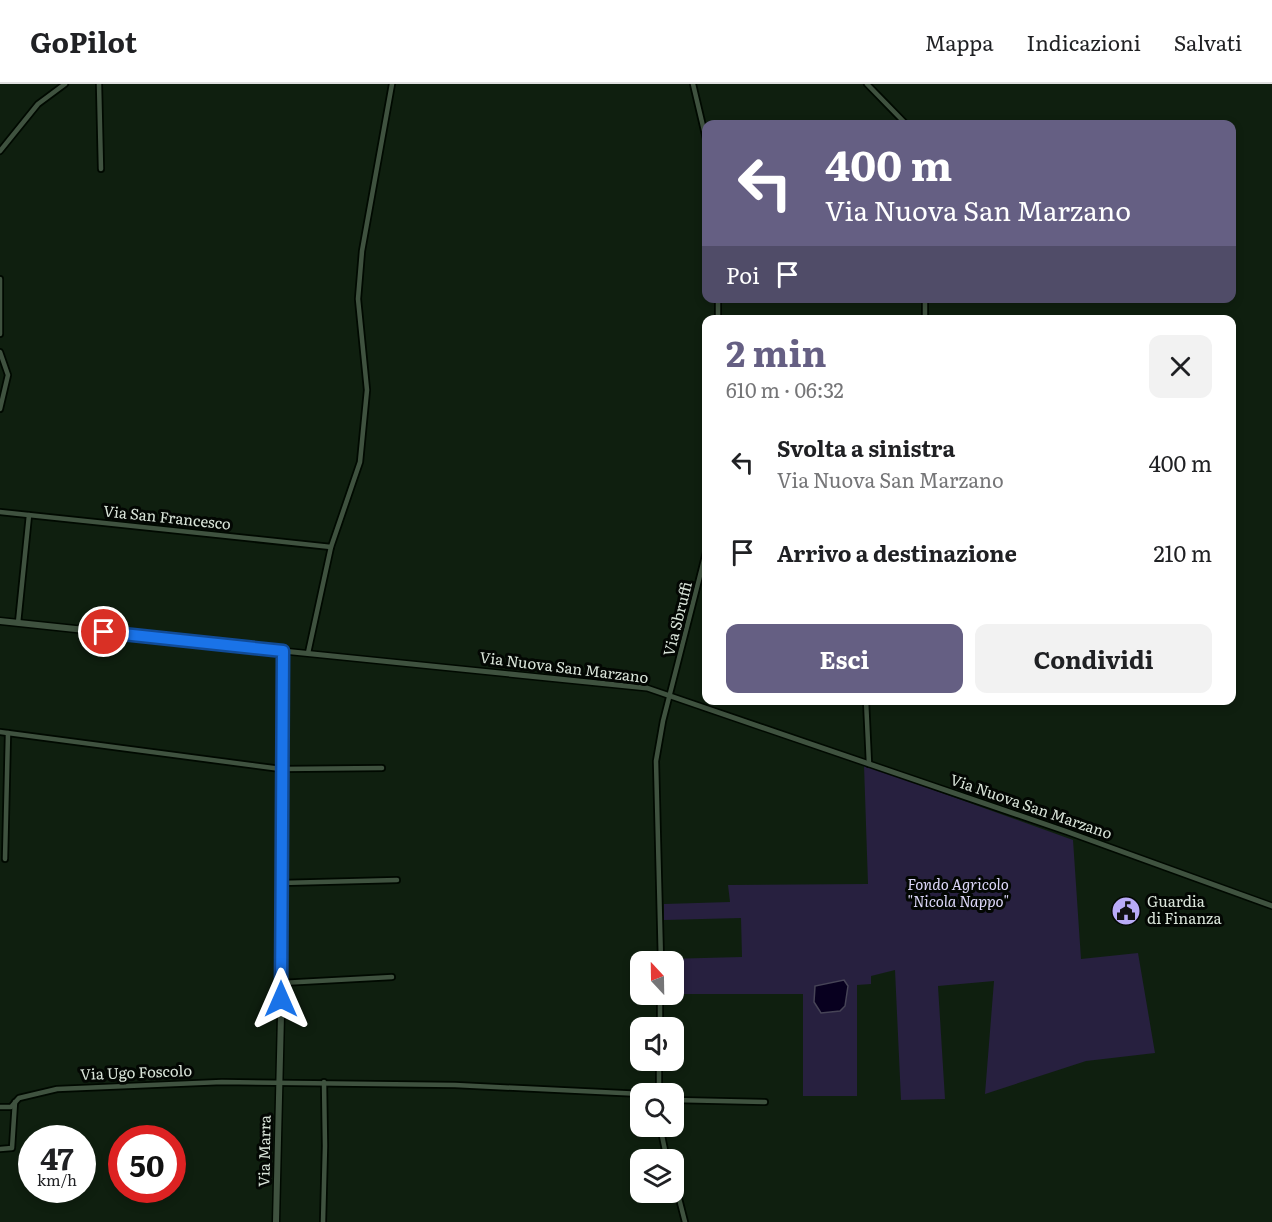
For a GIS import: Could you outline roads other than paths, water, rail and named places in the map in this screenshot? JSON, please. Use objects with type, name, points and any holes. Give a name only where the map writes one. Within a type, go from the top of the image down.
[{"type":"main road","name":"Via Nuova San Marzano","points":[[0,621],[283,651]]},
{"type":"main road","name":"Via Marra","points":[[276,1222],[281,983],[283,651]]},
{"type":"street","points":[[0,152],[38,104],[65,84]]},
{"type":"street","points":[[99,84],[101,169]]},
{"type":"street","points":[[308,653],[331,547],[358,469],[367,390],[357,298],[362,251],[393,84]]},
{"type":"street","points":[[693,84],[702,122]]},
{"type":"street","points":[[867,84],[902,120]]},
{"type":"street","points":[[0,279],[0,334]]},
{"type":"street","points":[[0,351],[8,375],[0,409]]},
{"type":"street","name":"Via San Francesco","points":[[0,512],[331,547]]},
{"type":"street","points":[[18,623],[28,515]]},
{"type":"street","name":"Via Sbruffi","points":[[661,951],[656,761],[663,721],[702,568]]},
{"type":"street","name":"Via Nuova San Marzano","points":[[283,651],[647,688],[1272,906]]},
{"type":"street","points":[[866,705],[869,764]]},
{"type":"street","points":[[0,732],[281,768],[382,768]]},
{"type":"street","points":[[5,859],[8,733]]},
{"type":"street","points":[[281,883],[397,880]]},
{"type":"street","points":[[281,983],[392,977]]},
{"type":"street","name":"Via Ugo Foscolo","points":[[0,1107],[11,1107],[19,1098],[57,1089],[278,1081],[545,1087],[630,1093]]},
{"type":"street","points":[[323,1222],[326,1146],[324,1082]]},
{"type":"street","points":[[684,1100],[765,1102]]},
{"type":"street","points":[[0,1149],[12,1148],[15,1102]]},
{"type":"street","points":[[680,1203],[685,1222]]},
{"type":"place","name":"Guardia di Finanza","points":[[1126,911]]},
{"type":"park label","name":"Fondo Agricolo \"Nicola Nappo\"","points":[[958,894]]}]
